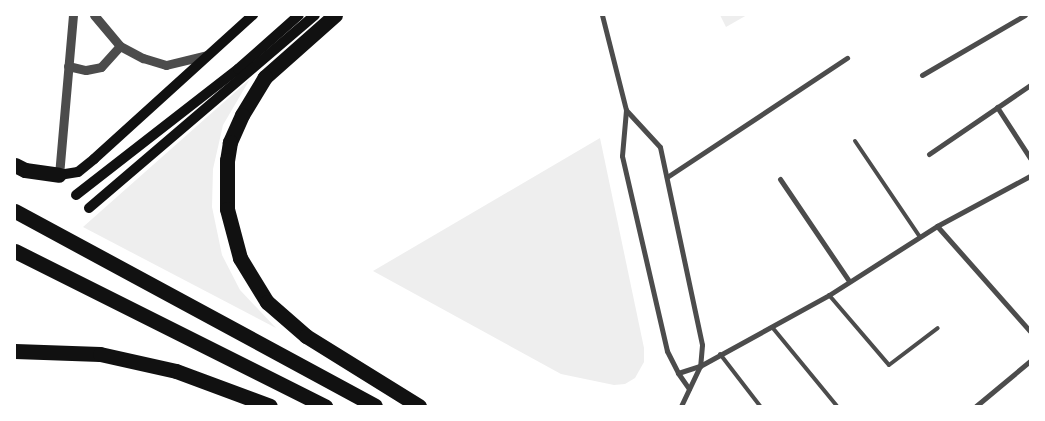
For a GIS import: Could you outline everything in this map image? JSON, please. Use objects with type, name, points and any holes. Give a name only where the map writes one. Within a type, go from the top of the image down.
[{"type":"highway","points":[[335,15],[265,77],[242,115],[230,142],[227,160],[227,209],[240,258],[267,302],[306,336],[419,406]]},
{"type":"highway","points":[[15,165],[25,170],[59,175]]},
{"type":"highway","points":[[15,211],[375,406]]},
{"type":"highway","points":[[15,251],[326,406]]},
{"type":"highway","points":[[15,351],[100,354],[176,371],[270,406]]},
{"type":"main road","points":[[59,175],[78,172],[94,159],[253,15]]},
{"type":"main road","points":[[76,195],[238,69],[299,15]]},
{"type":"main road","points":[[89,208],[315,15]]},
{"type":"street","points":[[59,175],[73,15]]},
{"type":"street","points":[[94,15],[120,46],[143,58],[166,65],[207,55]]},
{"type":"street","points":[[602,15],[626,110],[622,156],[667,351],[678,374],[690,389]]},
{"type":"street","points":[[922,75],[1025,15]]},
{"type":"street","points":[[68,66],[86,70],[101,67],[120,46]]},
{"type":"street","points":[[667,177],[848,58]]},
{"type":"street","points":[[929,154],[1030,85]]},
{"type":"street","points":[[997,107],[1030,158]]},
{"type":"street","points":[[626,110],[660,147],[702,345],[700,366],[681,406]]},
{"type":"street","points":[[678,374],[700,366],[829,295],[937,226],[1030,176]]},
{"type":"street","points":[[780,179],[849,281]]},
{"type":"street","points":[[937,226],[1030,332]]},
{"type":"street","points":[[976,406],[1030,361]]},
{"type":"lane","points":[[855,141],[920,237]]},
{"type":"lane","points":[[829,295],[890,366],[938,328]]},
{"type":"lane","points":[[772,327],[837,406]]},
{"type":"lane","points":[[720,354],[760,406]]},
{"type":"shaded area","points":[[720,15],[747,15],[726,27]]},
{"type":"shaded area","points":[[250,79],[223,125],[213,169],[212,207],[222,255],[240,290],[276,328],[83,227]]},
{"type":"shaded area","points":[[600,138],[644,348],[644,362],[635,378],[625,384],[614,385],[561,374],[373,271]]}]
